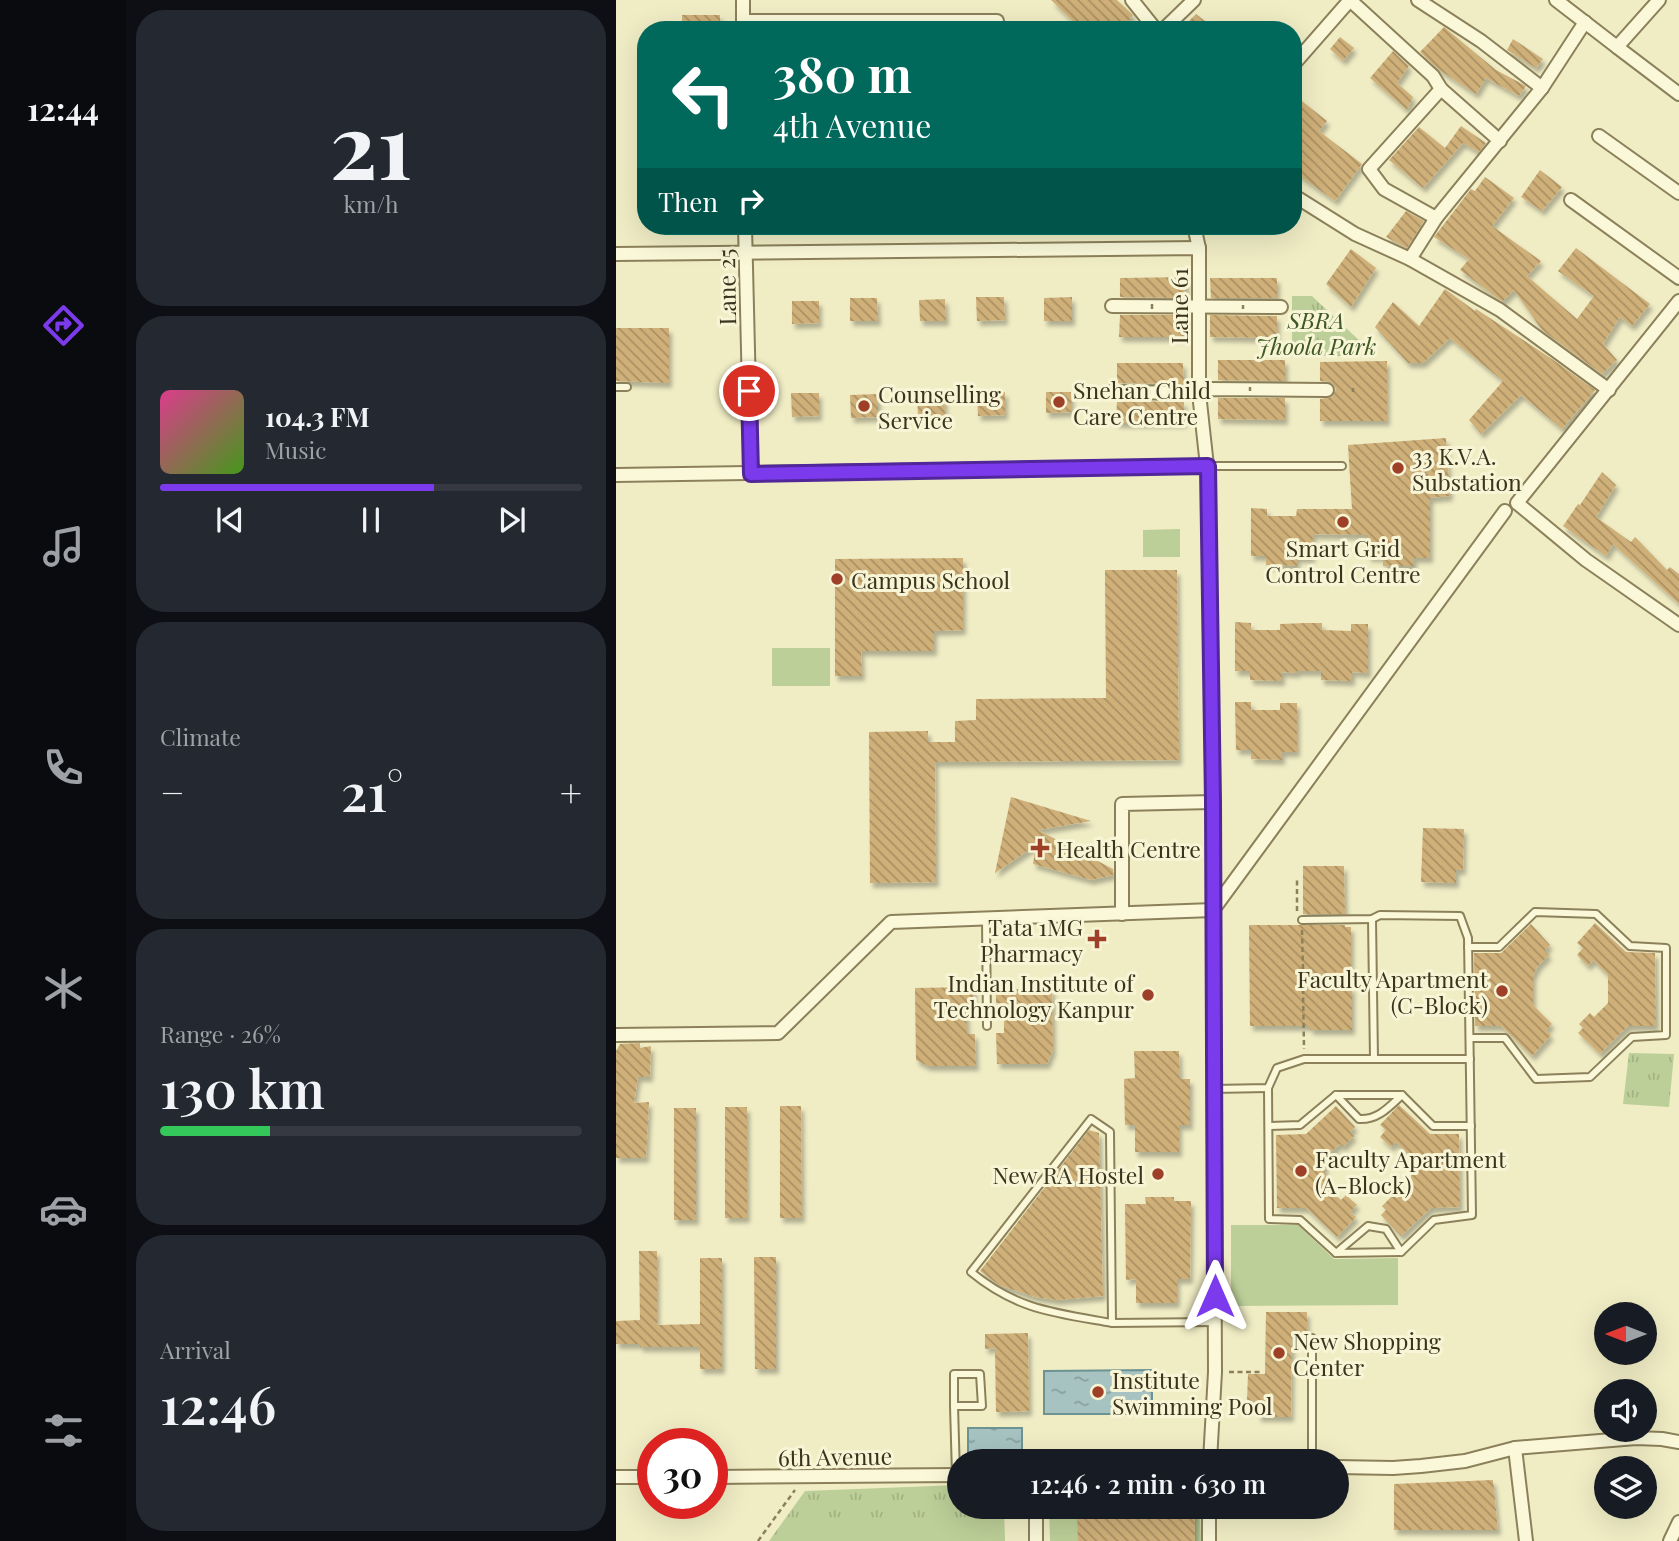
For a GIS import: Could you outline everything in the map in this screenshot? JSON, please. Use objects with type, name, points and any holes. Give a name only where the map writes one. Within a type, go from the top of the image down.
[{"type":"street","points":[[743,0],[743,21]]},
{"type":"street","points":[[1132,0],[1149,21]]},
{"type":"street","points":[[1172,21],[1194,0]]},
{"type":"street","points":[[1302,55],[1350,0],[1433,76],[1441,89],[1500,141]]},
{"type":"street","points":[[1418,0],[1481,41],[1542,88]]},
{"type":"street","points":[[1556,0],[1679,94]]},
{"type":"street","points":[[1617,47],[1655,1]]},
{"type":"street","points":[[1410,259],[1436,218],[1542,88],[1585,22]]},
{"type":"street","points":[[1436,218],[1384,189],[1369,169],[1441,89]]},
{"type":"street","points":[[1599,136],[1679,193]]},
{"type":"street","points":[[1571,200],[1679,278]]},
{"type":"street","points":[[1302,201],[1355,234],[1410,259],[1500,310],[1609,390]]},
{"type":"street","name":"Lane 25","points":[[746,235],[751,474]]},
{"type":"street","points":[[1196,235],[1199,248]]},
{"type":"street","name":"Lane 61","points":[[616,254],[1199,248],[1199,393],[1208,466]]},
{"type":"street","points":[[1679,301],[1517,503],[1586,560],[1679,625]]},
{"type":"street","points":[[1112,306],[1281,307]]},
{"type":"street","points":[[1112,392],[1199,393],[1208,388],[1327,390]]},
{"type":"street","points":[[616,475],[1082,468]]},
{"type":"street","points":[[1211,1449],[1215,1372],[1213,910],[1505,511]]},
{"type":"street","points":[[1122,914],[1122,804],[1213,802]]},
{"type":"street","points":[[616,1035],[778,1033],[891,922],[1213,910]]},
{"type":"street","points":[[1349,1467],[1393,1468],[1465,1461],[1515,1448],[1636,1438],[1679,1443]]},
{"type":"street","points":[[1515,1448],[1526,1541]]},
{"type":"street","name":"6th Avenue","points":[[728,1478],[947,1475]]},
{"type":"street","points":[[616,1477],[637,1477]]},
{"type":"street","points":[[1036,1519],[1036,1541]]},
{"type":"street","points":[[1209,1519],[1209,1541]]},
{"type":"street","points":[[1670,1541],[1679,1522]]},
{"type":"lane","points":[[616,387],[627,387]]},
{"type":"lane","points":[[1208,466],[1213,910]]},
{"type":"lane","points":[[1082,468],[1342,466]]},
{"type":"lane","points":[[1468,947],[1499,947],[1535,912],[1596,914],[1630,946],[1665,948],[1666,1035],[1632,1037],[1590,1077],[1536,1079],[1505,1038],[1471,1038]]},
{"type":"lane","points":[[1302,920],[1372,919],[1380,915],[1460,916],[1466,930],[1468,947],[1471,1038],[1472,1215],[1434,1220],[1401,1252],[1336,1253],[1300,1220],[1269,1219],[1268,1088],[1277,1068],[1304,1059],[1470,1059]]},
{"type":"lane","points":[[986,919],[988,1026]]},
{"type":"lane","points":[[1372,919],[1374,1059]]},
{"type":"lane","points":[[1303,980],[1373,982]]},
{"type":"lane","points":[[1213,1089],[1268,1088]]},
{"type":"lane","points":[[1269,1126],[1300,1125],[1335,1095],[1402,1095],[1433,1126],[1471,1126]]},
{"type":"lane","points":[[1335,1095],[1359,1119],[1370,1119],[1381,1115],[1402,1095]]},
{"type":"lane","points":[[1112,1323],[1110,1132],[1091,1119],[971,1272],[1014,1301],[1044,1310],[1112,1323],[1215,1322]]},
{"type":"lane","points":[[1336,1253],[1368,1226],[1386,1230],[1401,1252]]},
{"type":"lane","points":[[1312,1338],[1312,1449]]},
{"type":"lane","points":[[954,1406],[982,1406],[981,1374],[954,1374],[954,1406],[956,1449]]},
{"type":"path","points":[[1215,1372],[1262,1372]]},
{"type":"path","points":[[758,1541],[803,1478]]},
{"type":"green space","name":"SBRA Jhoola Park","points":[[1292,296],[1312,296],[1362,343],[1340,356],[1292,356]]},
{"type":"green space","points":[[1180,529],[1180,557],[1143,557],[1143,530]]},
{"type":"green space","points":[[772,648],[830,648],[830,686],[772,686]]},
{"type":"green space","points":[[1629,1053],[1674,1054],[1669,1107],[1623,1104]]},
{"type":"green space","points":[[1231,1225],[1298,1225],[1334,1259],[1398,1258],[1398,1305],[1231,1306]]},
{"type":"green space","points":[[947,1485],[947,1519],[1004,1519],[1005,1541],[769,1541],[805,1491]]},
{"type":"green space","points":[[1049,1519],[1200,1519],[1201,1541],[1050,1541]]},
{"type":"green space","points":[[990,1524],[990,1541],[790,1541],[790,1526]]},
{"type":"water","name":"Institute Swimming Pool","points":[[1152,1370],[1152,1414],[1044,1414],[1044,1371]]},
{"type":"water","points":[[968,1428],[1022,1428],[1022,1449],[968,1449]]},
{"type":"building","points":[[1051,0],[1117,0],[1133,15],[1129,21],[1073,21]]},
{"type":"building","points":[[1196,14],[1205,21],[1189,21]]},
{"type":"building","points":[[682,15],[720,15],[720,21],[682,21]]},
{"type":"building","points":[[1444,27],[1496,70],[1526,86],[1519,96],[1486,78],[1476,94],[1438,69],[1420,52]]},
{"type":"building","points":[[1340,37],[1354,48],[1343,61],[1330,49]]},
{"type":"building","points":[[1513,39],[1543,59],[1536,68],[1507,50]]},
{"type":"building","points":[[1393,51],[1409,66],[1397,83],[1413,97],[1407,110],[1370,78]]},
{"type":"building","points":[[1302,101],[1327,121],[1319,131],[1362,164],[1335,201],[1302,177]]},
{"type":"building","points":[[1461,126],[1486,143],[1479,152],[1463,143],[1423,188],[1389,160],[1419,127],[1445,148]]},
{"type":"building","points":[[1540,170],[1562,187],[1542,211],[1521,197]]},
{"type":"building","points":[[1485,177],[1514,198],[1492,226],[1541,261],[1527,276],[1577,319],[1594,296],[1558,271],[1576,248],[1650,304],[1632,326],[1620,317],[1603,344],[1617,360],[1602,374],[1542,330],[1514,290],[1503,301],[1500,300],[1460,270],[1469,259],[1434,237],[1471,189],[1475,191]]},
{"type":"building","points":[[1406,211],[1424,221],[1407,248],[1386,237]]},
{"type":"building","points":[[1351,249],[1376,268],[1351,307],[1326,284]]},
{"type":"building","points":[[1186,277],[1186,298],[1120,297],[1120,278]]},
{"type":"building","points":[[1210,278],[1277,278],[1277,298],[1211,298]]},
{"type":"building","points":[[1445,289],[1595,390],[1562,429],[1521,395],[1481,434],[1469,420],[1503,381],[1450,338],[1423,363],[1408,363],[1375,327],[1393,302],[1419,326]]},
{"type":"building","points":[[976,297],[1004,297],[1005,320],[977,321]]},
{"type":"building","points":[[1072,297],[1072,321],[1044,321],[1044,298]]},
{"type":"building","points":[[850,298],[877,298],[878,321],[850,321]]},
{"type":"building","points":[[945,299],[946,321],[920,321],[919,300]]},
{"type":"building","points":[[792,301],[819,301],[819,323],[792,324]]},
{"type":"building","points":[[1120,315],[1187,315],[1187,337],[1119,337]]},
{"type":"building","points":[[1210,315],[1277,316],[1277,338],[1210,337]]},
{"type":"building","points":[[616,328],[669,328],[669,383],[616,381]]},
{"type":"building","points":[[1218,360],[1285,360],[1285,381],[1218,380]]},
{"type":"building","points":[[1387,361],[1387,421],[1320,421],[1320,399],[1332,397],[1336,389],[1331,382],[1320,381],[1320,362]]},
{"type":"building","points":[[1117,363],[1183,363],[1184,384],[1117,383]]},
{"type":"building","points":[[1005,392],[1005,415],[978,416],[977,393]]},
{"type":"building","name":"Snehan Child Care Centre","points":[[1046,392],[1071,392],[1071,412],[1046,413]]},
{"type":"building","points":[[791,393],[819,393],[819,416],[792,417]]},
{"type":"building","points":[[917,393],[944,393],[945,415],[918,416]]},
{"type":"building","name":"Counselling Service","points":[[878,394],[878,417],[851,418],[850,395]]},
{"type":"building","points":[[1218,398],[1285,398],[1285,420],[1218,419]]},
{"type":"building","points":[[1117,401],[1184,402],[1184,423],[1116,423]]},
{"type":"building","points":[[1446,438],[1450,496],[1430,498],[1430,558],[1414,558],[1414,566],[1383,566],[1383,557],[1368,557],[1368,535],[1313,534],[1312,558],[1297,558],[1297,566],[1266,565],[1266,556],[1251,556],[1251,508],[1267,509],[1267,516],[1296,516],[1297,509],[1352,509],[1348,445]]},
{"type":"building","points":[[1602,472],[1616,485],[1596,517],[1631,542],[1635,537],[1667,570],[1670,567],[1679,574],[1679,604],[1613,544],[1606,556],[1563,526]]},
{"type":"building","points":[[963,558],[963,630],[934,631],[934,651],[861,651],[862,676],[835,676],[835,559]]},
{"type":"building","points":[[1105,570],[1177,570],[1179,760],[935,762],[936,882],[870,883],[869,732],[928,731],[928,742],[955,742],[955,721],[976,720],[976,699],[1106,698]]},
{"type":"building","points":[[1235,622],[1251,623],[1251,630],[1280,630],[1280,624],[1322,623],[1322,630],[1351,631],[1351,624],[1368,624],[1368,673],[1352,672],[1352,681],[1321,680],[1321,671],[1282,672],[1282,681],[1250,680],[1250,671],[1235,671]]},
{"type":"building","points":[[1235,702],[1251,702],[1251,710],[1280,710],[1280,703],[1297,703],[1297,752],[1282,752],[1282,760],[1251,759],[1251,750],[1236,750]]},
{"type":"building","name":"Health Centre","points":[[1011,797],[1091,821],[1038,830],[1113,869],[1113,875],[1091,880],[1033,864],[1036,845],[995,873]]},
{"type":"building","points":[[1423,828],[1464,829],[1463,870],[1456,870],[1456,883],[1421,882]]},
{"type":"building","points":[[1303,866],[1344,866],[1345,914],[1303,914]]},
{"type":"building","points":[[1595,923],[1626,952],[1655,953],[1656,1026],[1628,1026],[1600,1054],[1578,1033],[1583,1028],[1579,1024],[1590,1013],[1594,1017],[1608,1003],[1608,975],[1593,960],[1588,966],[1577,955],[1583,948],[1577,943]]},
{"type":"building","name":"Faculty Apartment (C-Block)","points":[[1531,924],[1550,945],[1545,950],[1549,955],[1533,976],[1533,1005],[1552,1024],[1546,1030],[1551,1035],[1532,1056],[1501,1026],[1475,1026],[1474,953],[1501,953]]},
{"type":"building","points":[[1249,925],[1351,927],[1351,976],[1303,974],[1297,981],[1303,986],[1352,987],[1352,1030],[1310,1030],[1310,1026],[1250,1026]]},
{"type":"building","points":[[974,987],[974,1004],[966,1004],[967,1034],[975,1034],[976,1066],[928,1066],[916,1060],[915,988]]},
{"type":"building","points":[[1052,988],[1053,1050],[1047,1064],[997,1064],[996,1033],[1004,1033],[1004,1003],[996,1003],[996,990]]},
{"type":"building","points":[[640,1043],[640,1048],[651,1046],[650,1077],[638,1077],[634,1103],[649,1102],[646,1158],[616,1158],[616,1051],[620,1044]]},
{"type":"building","points":[[1134,1051],[1179,1051],[1180,1079],[1190,1079],[1190,1125],[1179,1125],[1179,1152],[1135,1152],[1135,1125],[1125,1125],[1124,1079],[1135,1078]]},
{"type":"building","points":[[1399,1105],[1430,1134],[1459,1134],[1460,1207],[1431,1208],[1401,1236],[1381,1215],[1386,1210],[1382,1206],[1393,1195],[1397,1198],[1411,1185],[1411,1157],[1396,1142],[1391,1147],[1380,1137],[1386,1130],[1380,1125]]},
{"type":"building","points":[[780,1106],[801,1106],[802,1218],[780,1218]]},
{"type":"building","name":"Faculty Apartment (A-Block)","points":[[1336,1106],[1355,1127],[1350,1132],[1354,1136],[1343,1147],[1340,1144],[1325,1157],[1325,1186],[1341,1200],[1346,1195],[1357,1205],[1350,1212],[1356,1217],[1337,1237],[1306,1208],[1277,1208],[1276,1135],[1306,1134]]},
{"type":"building","points":[[725,1107],[747,1107],[747,1218],[725,1218]]},
{"type":"building","points":[[674,1108],[696,1108],[696,1220],[674,1220]]},
{"type":"building","points":[[1089,1130],[1099,1133],[1103,1296],[1057,1300],[1035,1297],[999,1285],[980,1271]]},
{"type":"building","points":[[1145,1197],[1174,1197],[1174,1201],[1191,1201],[1190,1279],[1177,1279],[1177,1303],[1136,1303],[1136,1279],[1126,1280],[1125,1204],[1146,1204]]},
{"type":"building","points":[[639,1251],[657,1251],[657,1325],[700,1324],[700,1258],[722,1258],[722,1369],[700,1369],[700,1347],[640,1347],[640,1344],[616,1344],[616,1321],[640,1320]]},
{"type":"building","points":[[754,1257],[776,1257],[776,1369],[755,1369]]},
{"type":"building","name":"New Shopping Center","points":[[1266,1312],[1307,1312],[1307,1332],[1292,1332],[1291,1417],[1258,1417],[1258,1401],[1247,1401],[1248,1374],[1265,1374]]},
{"type":"building","points":[[1028,1333],[1029,1411],[996,1412],[995,1348],[985,1349],[985,1334]]},
{"type":"building","points":[[1493,1480],[1498,1530],[1394,1530],[1394,1484]]},
{"type":"building","points":[[1077,1519],[1195,1519],[1195,1541],[1078,1541]]},
{"type":"place","name":"Snehan Child Care Centre","points":[[1059,402]]},
{"type":"place","name":"Counselling Service","points":[[864,406]]},
{"type":"place","name":"33 K.V.A. Substation","points":[[1398,468]]},
{"type":"place","name":"Smart Grid Control Centre","points":[[1343,522]]},
{"type":"place","name":"Campus School","points":[[837,579]]},
{"type":"place","name":"Health Centre","points":[[1040,848]]},
{"type":"place","name":"Tata 1MG Pharmacy","points":[[1097,939]]},
{"type":"place","name":"Faculty Apartment (C-Block)","points":[[1502,991]]},
{"type":"place","name":"Indian Institute of Technology Kanpur","points":[[1148,995]]},
{"type":"place","name":"Faculty Apartment (A-Block)","points":[[1301,1171]]},
{"type":"place","name":"New RA Hostel","points":[[1158,1174]]},
{"type":"place","name":"New Shopping Center","points":[[1279,1353]]},
{"type":"place","name":"Institute Swimming Pool","points":[[1098,1392]]},
{"type":"route","points":[[749,391],[751,474],[1208,466],[1213,802],[1215,1296]]}]
